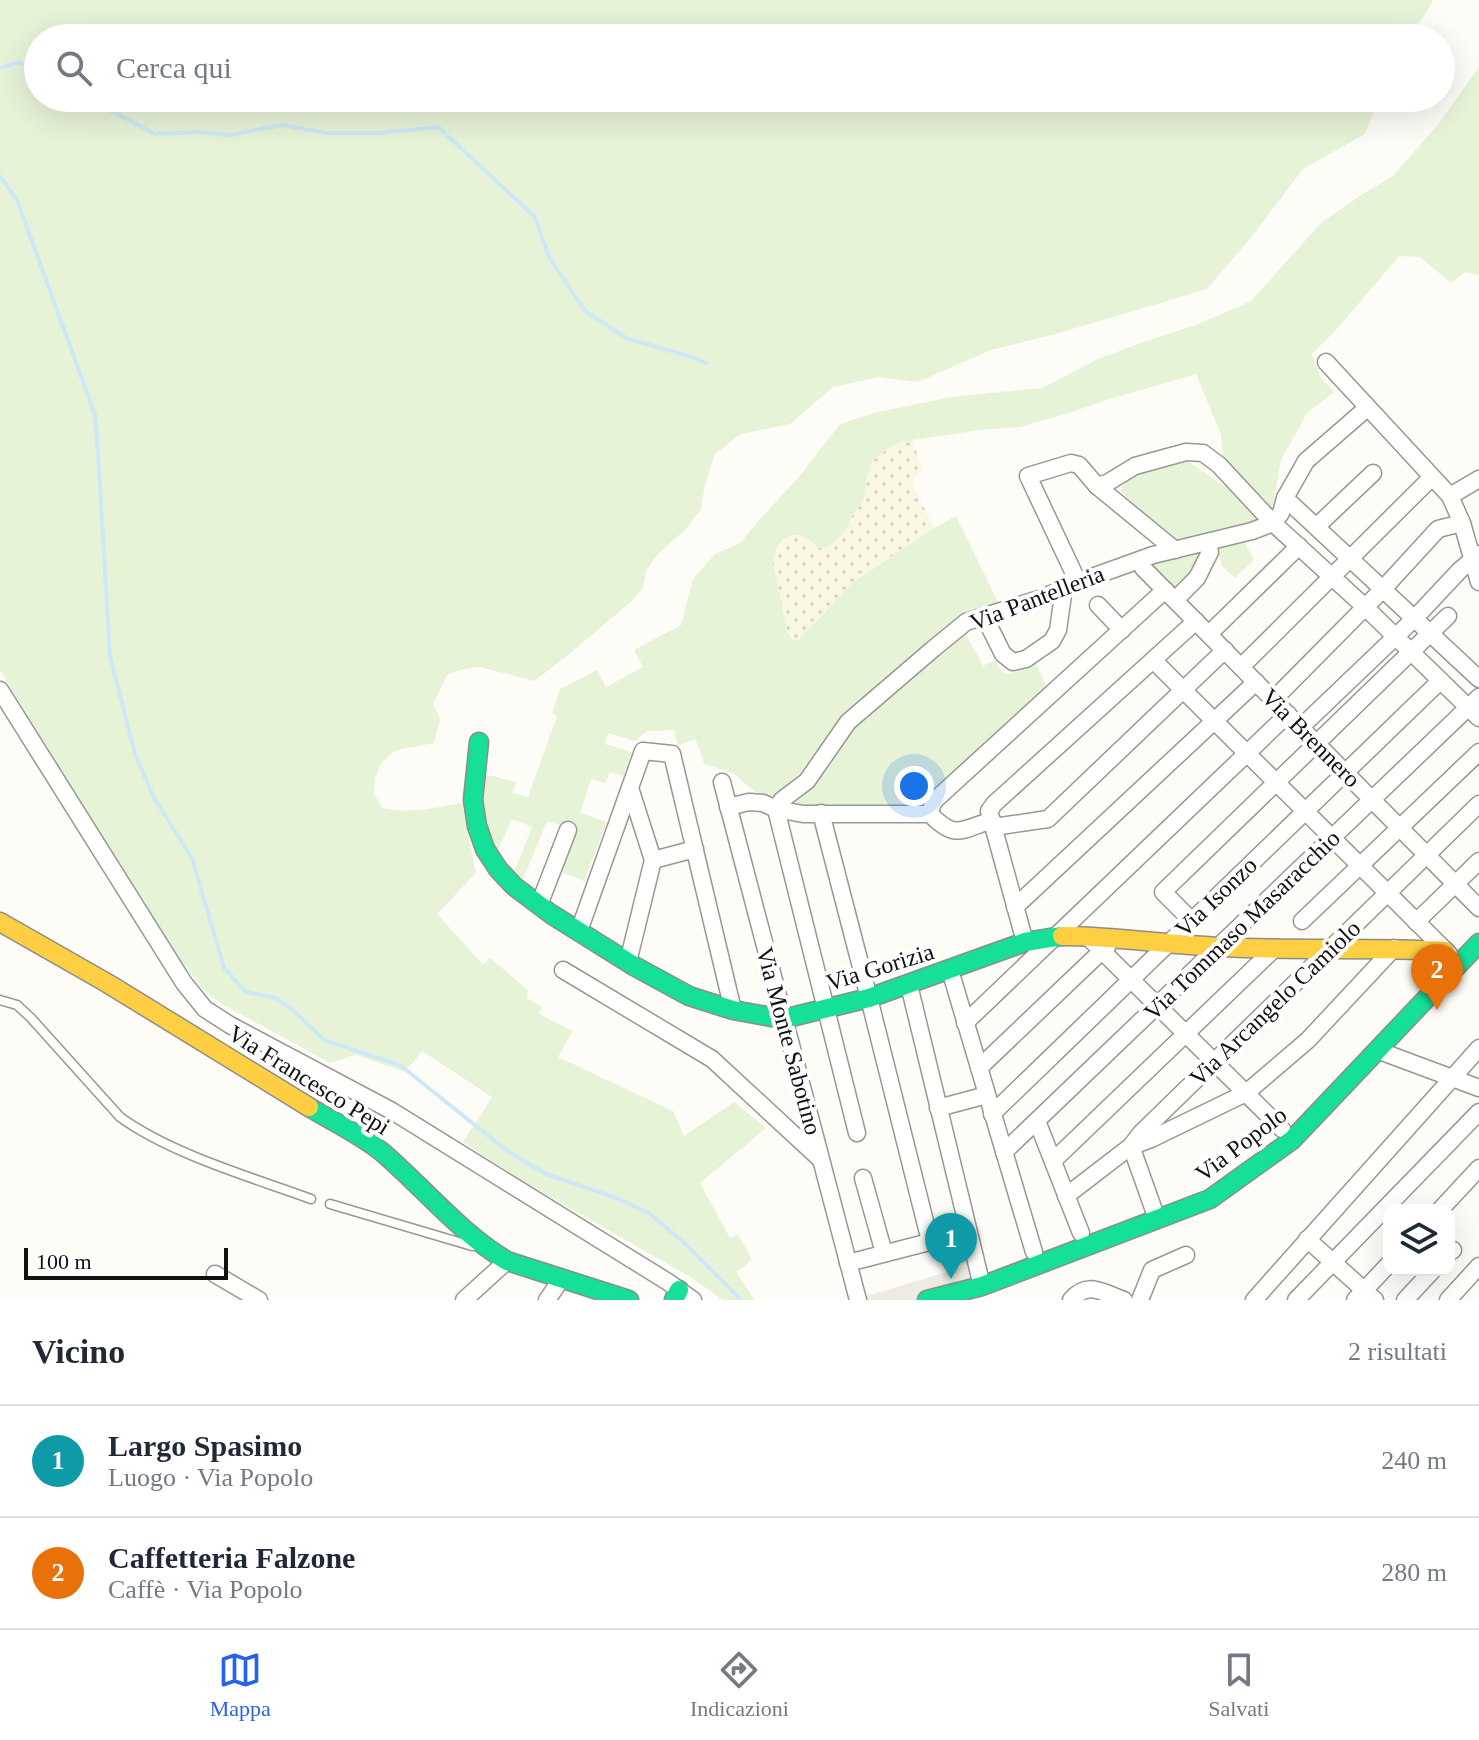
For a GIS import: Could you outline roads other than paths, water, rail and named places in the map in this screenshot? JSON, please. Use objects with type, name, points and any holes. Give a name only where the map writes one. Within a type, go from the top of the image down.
[{"type":"street","points":[[1326,362],[1450,496],[1476,557],[1479,582]]},
{"type":"street","points":[[1273,523],[1306,461],[1367,408]]},
{"type":"street","points":[[1097,486],[1135,466],[1186,452],[1203,453],[1219,465],[1273,523],[1440,681],[1476,708]]},
{"type":"street","points":[[984,616],[1003,654],[1013,662],[1026,659],[1052,641],[1058,630],[1071,585],[1028,476],[1071,463],[1079,465],[1097,486],[1175,550]]},
{"type":"street","points":[[1316,527],[1373,473]]},
{"type":"street","points":[[1241,667],[1431,478]]},
{"type":"street","points":[[1450,496],[1479,479]]},
{"type":"street","points":[[1285,498],[1479,679]]},
{"type":"street","name":"Via Pantelleria","points":[[776,809],[782,800],[807,781],[848,722],[966,622],[1042,598],[1153,555],[1273,523]]},
{"type":"street","points":[[1273,700],[1438,529],[1462,523]]},
{"type":"street","points":[[930,814],[933,802],[1122,630],[1197,578],[1210,552],[1207,543]]},
{"type":"street","points":[[1209,634],[1299,546]]},
{"type":"street","points":[[1301,727],[1476,557]]},
{"type":"street","name":"Via Brennero","points":[[1143,568],[1479,908]]},
{"type":"street","points":[[1098,605],[1122,630]]},
{"type":"street","points":[[1192,921],[1163,892],[1448,616]]},
{"type":"street","points":[[1025,942],[989,811],[1196,621]]},
{"type":"street","points":[[728,807],[749,802],[803,814],[930,814],[943,828],[954,831],[993,823],[1048,819],[1225,650]]},
{"type":"street","points":[[1154,661],[1416,922],[1461,954]]},
{"type":"street","name":"Via Isonzo","points":[[992,1114],[1440,681]]},
{"type":"street","points":[[1015,907],[1256,682]]},
{"type":"street","points":[[0,690],[184,983],[205,1009],[392,1111],[682,1297]]},
{"type":"street","name":"Via Tommaso Masaracchio","points":[[1004,1152],[1372,799],[1476,708]]},
{"type":"street","points":[[965,1023],[1288,714]]},
{"type":"street","name":"Via Gorizia","points":[[479,742],[473,800],[477,826],[485,849],[514,886],[628,962],[689,996],[733,1010],[783,1019],[869,998],[1025,942],[1056,936],[1087,936],[1108,945],[1169,943],[1274,949],[1394,948],[1461,954]]},
{"type":"street","points":[[579,931],[643,751],[672,754],[733,1010]]},
{"type":"street","points":[[1302,921],[1479,752]]},
{"type":"street","name":"Via Monte Sabotino","points":[[722,782],[858,1300]]},
{"type":"street","points":[[628,962],[653,860],[630,788]]},
{"type":"street","name":"Via Arcangelo Camiolo","points":[[1066,1196],[1131,1146],[1479,804]]},
{"type":"street","points":[[776,809],[857,1133]]},
{"type":"street","points":[[821,813],[930,1241]]},
{"type":"street","points":[[539,905],[568,830]]},
{"type":"street","points":[[653,860],[695,849]]},
{"type":"street","points":[[1416,922],[1479,861]]},
{"type":"street","name":"Via Francesco Pepi","points":[[0,922],[107,983],[379,1150],[474,1238],[500,1257],[608,1297],[629,1300]]},
{"type":"street","points":[[979,1068],[1108,945],[1131,979],[1282,1129]]},
{"type":"street","points":[[1155,1212],[1131,1146],[1246,1093],[1308,1040],[1394,948]]},
{"type":"street","points":[[1053,1161],[1274,949]]},
{"type":"street","name":"Via Popolo","points":[[980,1279],[1081,1233],[1210,1199],[1292,1140],[1461,954]]},
{"type":"street","name":"Via Popolo","points":[[980,1279],[1155,1212],[1201,1186],[1282,1129],[1441,962],[1461,954]]},
{"type":"street","points":[[563,970],[712,1059],[821,1159]]},
{"type":"street","points":[[950,970],[1034,1252]]},
{"type":"street","points":[[909,985],[980,1279],[927,1300]]},
{"type":"street","points":[[1254,1300],[1479,1048]]},
{"type":"street","points":[[1377,1050],[1479,1088]]},
{"type":"street","points":[[938,1108],[987,1095]]},
{"type":"street","points":[[1296,1300],[1479,1112]]},
{"type":"street","points":[[1037,1121],[1081,1233]]},
{"type":"street","points":[[1446,1204],[1479,1168]]},
{"type":"street","points":[[863,1178],[884,1253]]},
{"type":"street","points":[[848,1263],[968,1232]]},
{"type":"street","points":[[1307,1239],[1365,1297],[1383,1272]]},
{"type":"street","points":[[1140,1300],[1152,1270],[1186,1255]]},
{"type":"street","points":[[464,1300],[500,1257]]},
{"type":"street","points":[[1448,1300],[1479,1266]]},
{"type":"street","points":[[215,1274],[259,1300]]},
{"type":"street","points":[[1405,1300],[1427,1276]]},
{"type":"street","points":[[549,1299],[562,1278]]},
{"type":"street","points":[[1071,1300],[1079,1291],[1090,1288],[1124,1300]]},
{"type":"lane","points":[[0,1000],[17,1005],[31,1018],[120,1117],[136,1129],[205,1160],[311,1199]]},
{"type":"lane","points":[[330,1204],[500,1257]]},
{"type":"waterway","points":[[0,68],[19,62],[24,65]]},
{"type":"waterway","points":[[113,112],[155,134],[196,132],[230,135],[283,125],[326,133],[380,133],[438,127],[535,217],[549,257],[585,311],[628,339],[706,363]]},
{"type":"waterway","points":[[0,176],[17,200],[95,415],[110,656],[135,754],[154,798],[192,858],[224,968],[246,992],[276,998],[324,1040],[400,1065],[506,1150],[546,1174],[619,1199],[650,1214],[741,1300]]},
{"type":"place","name":"Caffetteria Falzone","points":[[1437,1010]]},
{"type":"place","name":"Largo Spasimo","points":[[951,1279]]}]
